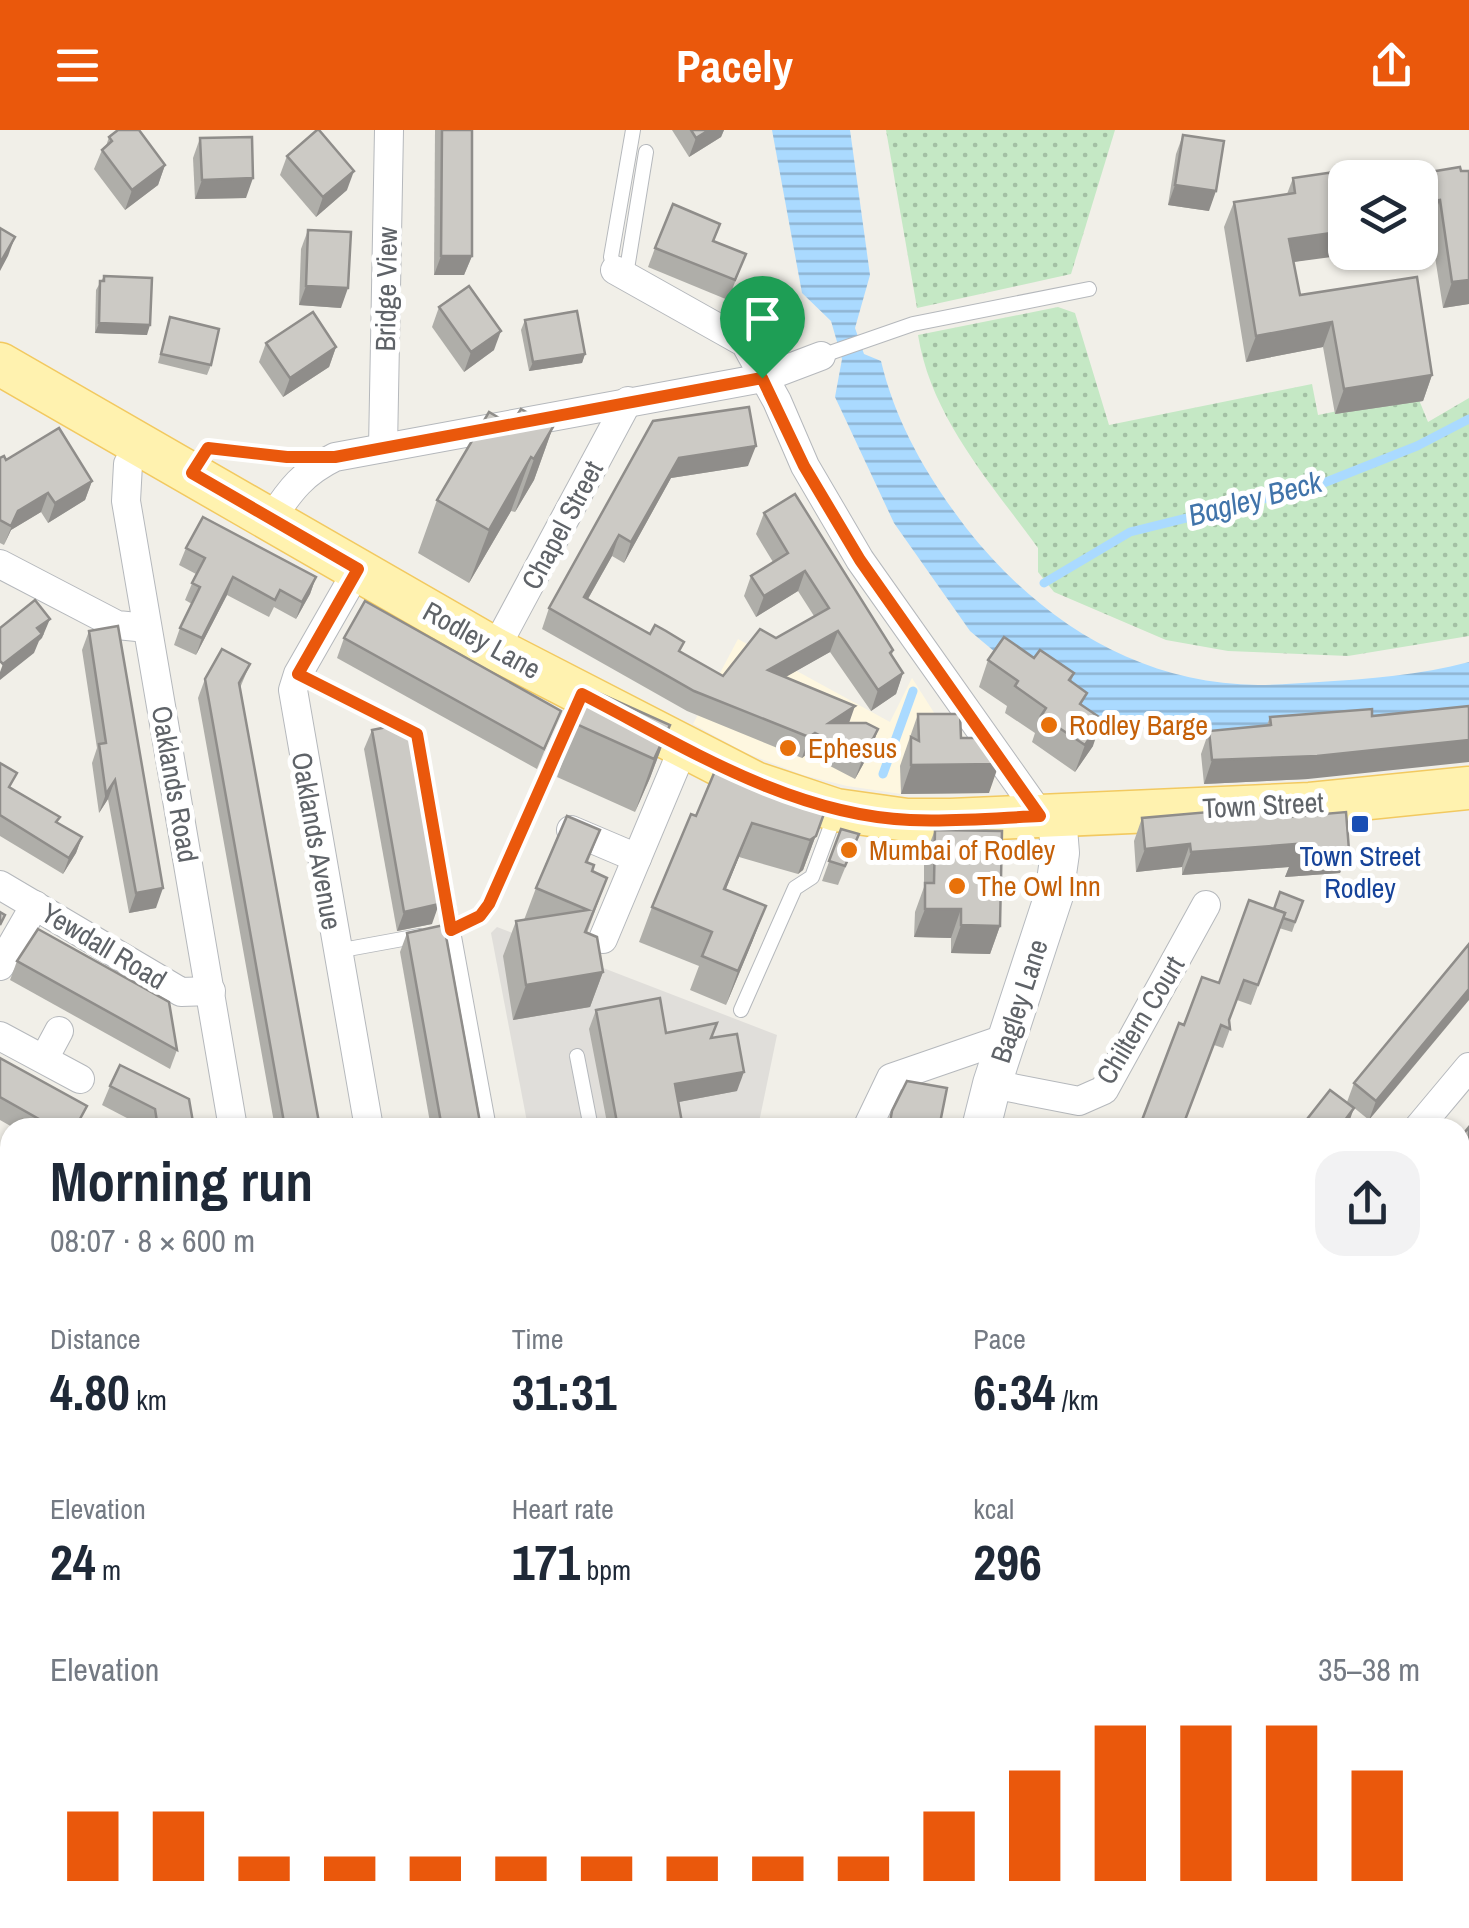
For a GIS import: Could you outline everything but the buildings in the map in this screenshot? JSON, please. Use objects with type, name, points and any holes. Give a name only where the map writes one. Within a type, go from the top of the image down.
[{"type":"main road","name":"Rodley Lane","points":[[0,364],[495,650],[756,783],[836,810],[907,820],[1049,816]]},
{"type":"main road","name":"Town Street","points":[[1049,816],[1310,804],[1469,788]]},
{"type":"street","name":"Bridge View","points":[[383,448],[389,130]]},
{"type":"street","points":[[620,272],[745,343],[804,466],[860,560],[970,716],[1049,816]]},
{"type":"street","points":[[272,518],[293,485],[311,469],[335,457],[762,378],[820,356]]},
{"type":"street","name":"Chapel Street","points":[[495,650],[628,400]]},
{"type":"street","name":"Oaklands Road","points":[[140,443],[128,464],[124,483],[231,1118]]},
{"type":"street","points":[[0,564],[117,625],[148,628]]},
{"type":"street","name":"Oaklands Avenue","points":[[358,569],[298,674],[293,690],[367,1118]]},
{"type":"street","points":[[603,939],[684,746]]},
{"type":"street","name":"Bagley Lane","points":[[984,1118],[1006,1038],[1054,895],[1060,853],[1049,816]]},
{"type":"street","points":[[570,830],[637,858]]},
{"type":"street","name":"Yewdall Road","points":[[0,885],[182,992],[211,991]]},
{"type":"street","points":[[0,966],[34,905]]},
{"type":"street","name":"Chiltern Court","points":[[992,1084],[1079,1101],[1104,1090],[1206,905]]},
{"type":"street","points":[[44,1060],[59,1031]]},
{"type":"street","points":[[0,1036],[80,1079]]},
{"type":"street","points":[[872,1118],[891,1078],[1006,1038]]},
{"type":"street","points":[[1426,1118],[1469,1067]]},
{"type":"lane","points":[[620,272],[611,256],[632,130]]},
{"type":"lane","points":[[620,272],[646,152]]},
{"type":"lane","points":[[820,356],[912,324],[1089,289]]},
{"type":"lane","points":[[192,473],[208,448],[287,457],[335,457]]},
{"type":"lane","points":[[298,674],[417,734],[487,1118]]},
{"type":"lane","points":[[336,951],[451,930],[480,916],[489,904],[582,694]]},
{"type":"lane","points":[[742,1010],[795,888],[812,878],[836,810]]},
{"type":"lane","points":[[578,1056],[589,1118]]},
{"type":"shaded area","points":[[738,639],[890,722],[912,678],[952,741],[992,787],[989,793],[901,794],[847,786],[803,775],[746,753],[693,724]]},
{"type":"shaded area","points":[[497,927],[777,1035],[760,1118],[526,1118],[491,933]]},
{"type":"green space","points":[[886,130],[1115,130],[1071,274],[917,308]]},
{"type":"green space","points":[[1058,307],[1075,313],[1109,425],[1312,384],[1318,415],[1417,395],[1428,422],[1469,398],[1469,636],[1348,656],[1228,651],[1166,640],[1054,592],[1038,572],[1038,548],[949,421],[935,394],[918,335]]},
{"type":"water","points":[[772,130],[850,130],[870,275],[855,328],[864,354],[881,361],[895,407],[939,490],[995,562],[1026,592],[1094,641],[1172,673],[1214,682],[1266,685],[1357,679],[1469,662],[1469,713],[1293,735],[1204,737],[1161,732],[1119,723],[1080,707],[1022,672],[970,631],[894,523],[835,397],[842,359],[831,321],[802,293]]},
{"type":"waterway","name":"Bagley Beck","points":[[1044,583],[1130,532],[1316,486],[1417,446],[1469,419]]},
{"type":"waterway","name":"Bagley Beck","points":[[883,774],[913,691]]},
{"type":"place","name":"Rodley Barge","points":[[1049,725]]},
{"type":"place","name":"Ephesus","points":[[788,748]]},
{"type":"place","name":"Town Street Rodley","points":[[1360,824]]},
{"type":"place","name":"Mumbai of Rodley","points":[[849,850]]},
{"type":"place","name":"The Owl Inn","points":[[957,886]]},
{"type":"route","points":[[762,378],[804,466],[860,560],[1040,816],[907,820],[836,810],[756,783],[582,694],[489,904],[480,916],[451,930],[417,734],[298,674],[358,569],[192,473],[208,448],[287,457],[335,457],[762,378]]}]
